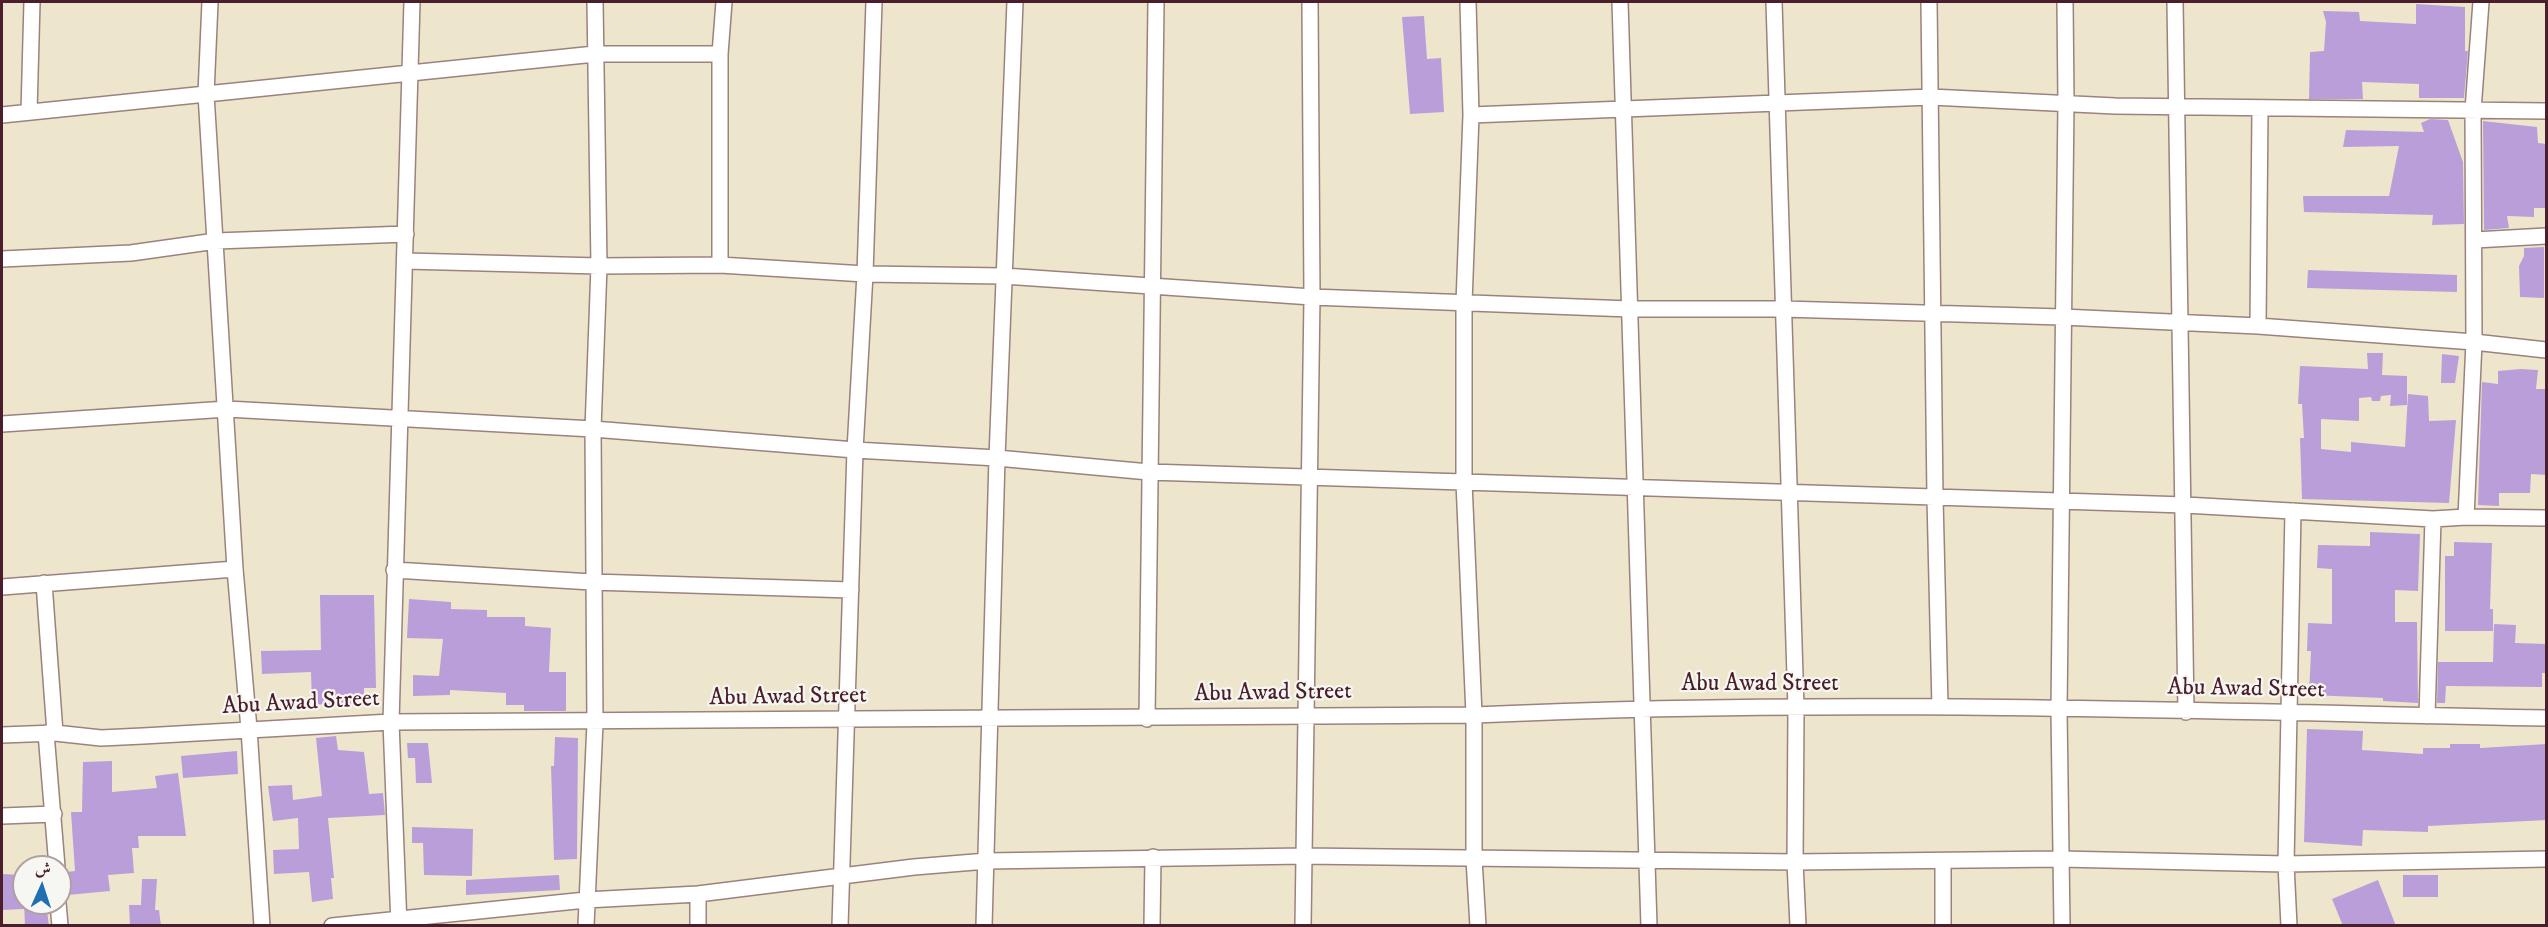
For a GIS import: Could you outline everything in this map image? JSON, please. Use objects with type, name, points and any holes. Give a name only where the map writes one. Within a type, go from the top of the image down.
[{"type":"street","points":[[29,112],[32,2]]},
{"type":"street","points":[[210,2],[207,94],[235,569],[249,729],[262,926]]},
{"type":"street","points":[[398,922],[391,722],[394,570],[406,261],[408,72],[412,2]]},
{"type":"street","points":[[586,926],[595,723],[592,582],[593,429],[598,266],[595,2]]},
{"type":"street","points":[[720,266],[720,54],[724,2]]},
{"type":"street","points":[[840,926],[855,450],[865,274],[874,2]]},
{"type":"street","points":[[984,926],[1004,276],[1016,2]]},
{"type":"street","points":[[1146,718],[1154,285],[1156,2]]},
{"type":"street","points":[[1303,926],[1311,478],[1310,2]]},
{"type":"street","points":[[1468,2],[1471,115],[1464,303],[1464,482],[1474,715],[1474,859],[1478,926]]},
{"type":"street","points":[[1620,2],[1641,707],[1650,926]]},
{"type":"street","points":[[1774,2],[1796,708],[1795,862],[1798,926]]},
{"type":"street","points":[[1929,2],[1935,498],[1941,707]]},
{"type":"street","points":[[2062,926],[2059,710],[2066,102],[2065,2]]},
{"type":"street","points":[[2175,2],[2185,505],[2186,712]]},
{"type":"street","points":[[2466,517],[2475,342],[2473,110],[2481,2]]},
{"type":"street","points":[[2,115],[595,54],[720,54]]},
{"type":"street","points":[[1471,115],[1931,97],[2260,109],[2547,111]]},
{"type":"street","points":[[2258,326],[2260,109]]},
{"type":"street","points":[[2,259],[131,253],[216,241],[406,234]]},
{"type":"street","points":[[2475,240],[2547,236]]},
{"type":"street","points":[[406,261],[598,266],[720,266],[865,274],[1004,276],[1312,297],[1630,309],[1783,309],[2062,317],[2258,326],[2475,342],[2547,350]]},
{"type":"street","points":[[2,424],[226,409],[593,429],[855,450],[998,458],[1149,472],[2185,505],[2433,519],[2547,518]]},
{"type":"street","points":[[2289,926],[2286,864],[2294,511]]},
{"type":"street","points":[[2427,716],[2433,519]]},
{"type":"street","points":[[2,587],[235,569]]},
{"type":"street","points":[[394,570],[592,582],[851,590]]},
{"type":"street","points":[[44,583],[56,855]]},
{"type":"street","name":"Abu Awad Street","points":[[2,735],[50,733],[101,738],[391,722],[595,723],[990,717],[1474,715],[1641,707],[1941,707],[2547,718]]},
{"type":"street","points":[[2,816],[54,814]]},
{"type":"street","points":[[332,926],[398,922],[586,900],[698,894],[843,878],[914,867],[987,861],[1303,856],[1795,862],[2060,859],[2286,864],[2547,859]]},
{"type":"street","points":[[1152,926],[1154,857]]},
{"type":"street","points":[[1943,862],[1943,926]]},
{"type":"street","points":[[698,894],[698,926]]},
{"type":"building","points":[[2416,4],[2465,7],[2465,51],[2468,51],[2464,98],[2419,98],[2419,84],[2362,82],[2363,99],[2309,99],[2310,52],[2324,51],[2326,22],[2323,11],[2359,12],[2360,21],[2416,24]]},
{"type":"building","points":[[1424,16],[1427,59],[1441,58],[1444,112],[1410,114],[1402,17]]},
{"type":"building","points":[[2430,119],[2448,120],[2463,162],[2464,224],[2432,225],[2433,215],[2304,212],[2303,196],[2389,196],[2399,146],[2343,147],[2346,130],[2424,132],[2421,123]]},
{"type":"building","points":[[2483,121],[2537,127],[2538,143],[2547,144],[2547,208],[2534,208],[2534,217],[2507,216],[2509,228],[2484,230]]},
{"type":"building","points":[[2544,247],[2544,298],[2520,297],[2519,266],[2524,256],[2524,248]]},
{"type":"building","points":[[2308,270],[2457,275],[2457,292],[2307,288]]},
{"type":"building","points":[[2367,353],[2383,353],[2382,375],[2407,376],[2407,405],[2390,406],[2391,395],[2381,396],[2380,401],[2372,401],[2371,397],[2359,398],[2359,421],[2321,419],[2321,449],[2351,452],[2351,442],[2405,447],[2408,394],[2428,396],[2429,421],[2456,420],[2449,503],[2302,499],[2300,438],[2304,438],[2302,404],[2298,404],[2300,366],[2368,369]]},
{"type":"building","points":[[2442,354],[2459,356],[2455,383],[2441,383]]},
{"type":"building","points":[[2538,370],[2536,389],[2547,389],[2547,475],[2531,474],[2530,493],[2499,493],[2499,506],[2478,505],[2482,382],[2498,384],[2498,371]]},
{"type":"building","points":[[2370,532],[2420,534],[2418,591],[2395,590],[2395,622],[2417,622],[2418,703],[2383,701],[2383,698],[2309,695],[2311,651],[2307,651],[2308,623],[2332,624],[2332,569],[2317,568],[2318,545],[2370,546]]},
{"type":"building","points":[[2454,542],[2492,543],[2490,609],[2493,609],[2493,631],[2445,631],[2445,556],[2454,556]]},
{"type":"building","points":[[320,595],[374,595],[376,688],[364,688],[364,706],[312,704],[311,672],[262,674],[261,651],[321,650]]},
{"type":"building","points":[[409,599],[451,602],[451,609],[487,610],[487,617],[525,617],[525,626],[551,628],[549,672],[566,672],[566,711],[524,711],[524,705],[506,705],[506,693],[450,690],[450,695],[413,696],[413,675],[439,676],[443,639],[407,638]]},
{"type":"building","points":[[2494,624],[2516,625],[2515,643],[2547,644],[2547,673],[2542,673],[2542,687],[2446,686],[2445,703],[2437,703],[2438,662],[2493,662]]},
{"type":"building","points":[[2307,729],[2363,731],[2362,750],[2423,754],[2423,748],[2450,748],[2450,744],[2480,744],[2480,748],[2547,744],[2547,820],[2428,826],[2428,832],[2363,830],[2362,846],[2304,842]]},
{"type":"building","points":[[336,736],[338,750],[364,752],[369,794],[383,793],[385,815],[328,818],[334,878],[331,878],[333,899],[312,902],[309,872],[274,874],[273,850],[299,849],[298,818],[273,821],[268,786],[292,785],[293,800],[322,796],[316,738]]},
{"type":"building","points":[[555,737],[578,738],[577,859],[554,860],[551,766],[554,766]]},
{"type":"building","points":[[407,743],[428,743],[432,783],[416,783],[415,758],[408,758]]},
{"type":"building","points":[[237,751],[238,774],[183,778],[181,756]]},
{"type":"building","points":[[112,761],[112,792],[157,788],[155,776],[178,773],[186,836],[138,836],[139,848],[132,848],[134,873],[108,875],[110,891],[72,895],[72,871],[75,871],[71,812],[82,812],[83,762]]},
{"type":"building","points":[[412,827],[473,829],[472,876],[424,875],[423,843],[412,843]]},
{"type":"building","points":[[2,874],[12,874],[12,910],[2,910]]},
{"type":"building","points":[[559,875],[560,890],[466,895],[466,880]]},
{"type":"building","points":[[2403,875],[2438,875],[2438,897],[2403,897]]},
{"type":"building","points":[[142,879],[157,879],[155,910],[159,910],[161,926],[130,926],[129,905],[141,905]]},
{"type":"building","points":[[2378,880],[2396,926],[2343,926],[2332,899]]},
{"type":"building","points":[[25,915],[48,915],[49,926],[25,926]]}]
